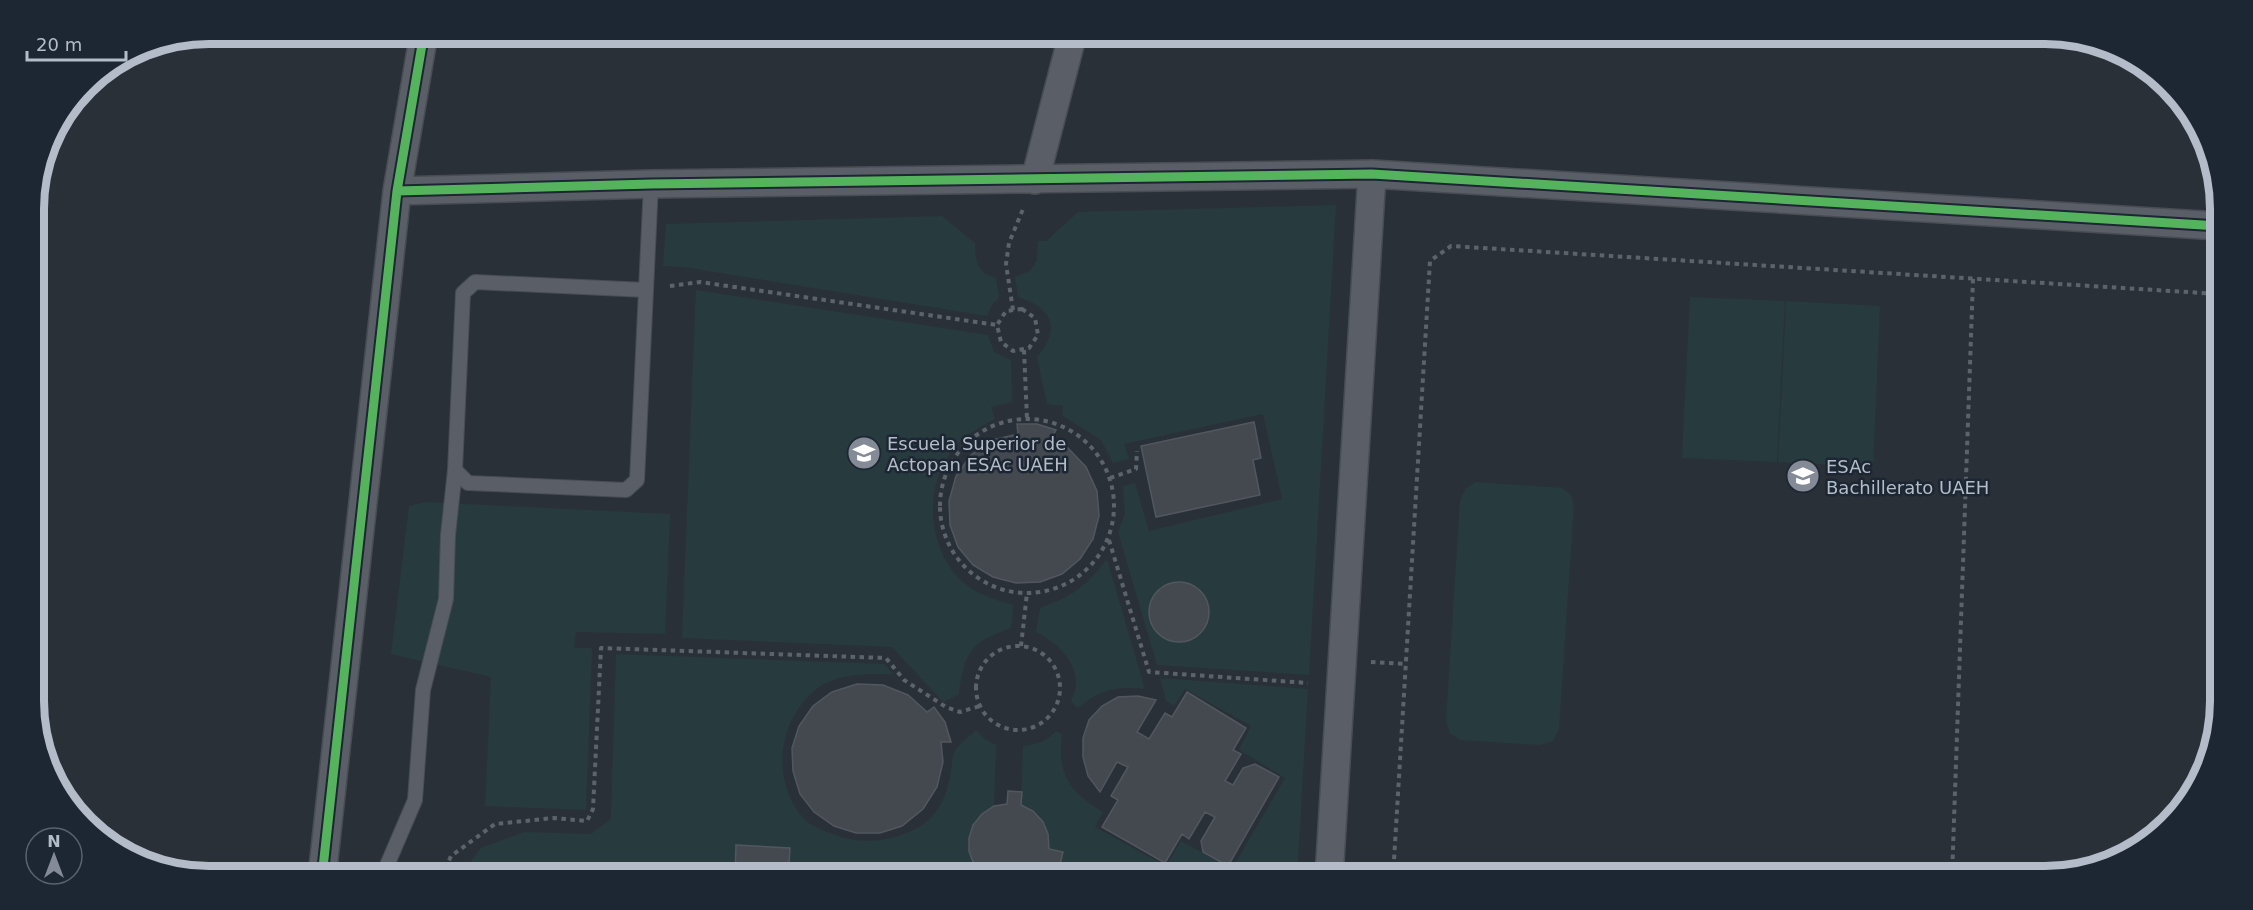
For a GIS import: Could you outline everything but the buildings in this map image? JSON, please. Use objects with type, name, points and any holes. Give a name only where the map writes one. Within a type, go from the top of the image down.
[{"type":"street","points":[[323,866],[397,191],[422,44]]},
{"type":"street","points":[[1035,180],[1070,44]]},
{"type":"street","points":[[397,191],[651,184],[1372,174],[2210,226]]},
{"type":"street","points":[[1330,866],[1372,174]]},
{"type":"lane","points":[[455,470],[468,483],[626,490],[637,480],[651,184]]},
{"type":"lane","points":[[387,866],[415,800],[423,690],[446,599],[448,535],[455,470],[463,293],[475,282],[646,290]]},
{"type":"path","points":[[1013,310],[1006,264],[1009,243],[1035,180]]},
{"type":"path","points":[[1394,866],[1430,261],[1450,246],[2210,293]]},
{"type":"path","points":[[1952,866],[1973,279]]},
{"type":"path","points":[[646,290],[700,282],[997,326]]},
{"type":"path","points":[[1022,309],[1035,318],[1038,335],[1029,348],[1013,351],[1001,342],[997,326],[1006,311],[1022,309]]},
{"type":"path","points":[[1024,350],[1027,419]]},
{"type":"path","points":[[1027,419],[1055,423],[1080,436],[1100,457],[1110,478],[1115,510],[1109,539],[1094,564],[1070,583],[1042,593],[1012,593],[984,583],[960,564],[945,539],[939,510],[942,482],[954,457],[974,436],[999,423],[1027,419]]},
{"type":"path","points":[[1110,478],[1136,469],[1137,451]]},
{"type":"path","points":[[1109,539],[1149,672],[1308,683]]},
{"type":"path","points":[[1021,646],[1027,593]]},
{"type":"path","points":[[1021,646],[1034,649],[1054,666],[1059,678],[1060,692],[1057,706],[1048,718],[1037,726],[1023,730],[1008,729],[994,723],[984,714],[975,686],[978,673],[985,661],[1007,647],[1021,646]]},
{"type":"path","points":[[447,866],[451,856],[495,824],[554,818],[587,821],[593,808],[602,648],[886,658],[904,680],[946,707],[960,712],[980,706]]},
{"type":"green space","points":[[1336,205],[1309,675],[1157,665],[1118,532],[1125,514],[1123,486],[1135,483],[1149,531],[1282,499],[1263,414],[1124,444],[1129,459],[1113,463],[1101,440],[1063,416],[1063,406],[1047,404],[1037,357],[1049,337],[1050,320],[1039,307],[1018,297],[1015,277],[1030,271],[1037,260],[1038,241],[1046,241],[1078,212]]},
{"type":"green space","points":[[942,216],[975,243],[978,265],[984,273],[996,278],[999,298],[992,305],[987,316],[683,267],[663,266],[666,224]]},
{"type":"green space","points":[[696,290],[988,335],[994,352],[1011,360],[1012,402],[991,407],[995,419],[971,433],[955,446],[942,467],[933,501],[936,537],[951,569],[974,590],[1013,605],[1011,628],[978,644],[967,658],[959,694],[943,702],[892,647],[682,638]]},
{"type":"green space","points":[[1690,297],[1785,301],[1777,462],[1682,458]]},
{"type":"green space","points":[[1786,301],[1880,306],[1873,467],[1778,462]]},
{"type":"green space","points":[[1476,482],[1562,488],[1571,495],[1574,505],[1559,729],[1553,741],[1540,745],[1460,740],[1450,733],[1446,721],[1460,501],[1466,488]]},
{"type":"green space","points":[[425,502],[670,514],[665,634],[576,632],[574,648],[592,648],[586,810],[485,806],[491,677],[391,654],[409,506]]},
{"type":"green space","points":[[1107,559],[1145,689],[1109,690],[1078,708],[1071,702],[1076,683],[1072,666],[1057,646],[1036,632],[1040,608],[1061,599],[1085,584]]},
{"type":"green space","points":[[616,654],[884,664],[893,674],[842,677],[826,683],[815,691],[796,712],[783,750],[787,790],[800,814],[810,824],[851,839],[863,841],[887,839],[922,825],[934,815],[945,794],[950,779],[952,759],[961,744],[976,730],[996,745],[994,806],[980,818],[974,830],[973,862],[977,866],[467,866],[481,848],[524,832],[591,834],[611,819]]},
{"type":"green space","points":[[1160,678],[1308,689],[1298,866],[1234,866],[1285,778],[1239,750],[1251,726],[1185,689],[1174,706],[1166,701]]},
{"type":"green space","points":[[1056,731],[1062,734],[1062,760],[1068,780],[1082,797],[1103,812],[1095,827],[1166,866],[1060,866],[1063,853],[1049,849],[1047,834],[1042,822],[1021,805],[1023,746],[1041,742]]},
{"type":"green space","points":[[1181,841],[1227,866],[1166,866]]},
{"type":"cycle path","points":[[323,866],[397,191],[422,44]]},
{"type":"cycle path","points":[[397,191],[651,184],[1372,174],[2210,225]]},
{"type":"place","name":"Escuela Superior de Actopan ESAc UAEH","points":[[864,453]]},
{"type":"place","name":"ESAc Bachillerato UAEH","points":[[1803,476]]}]
